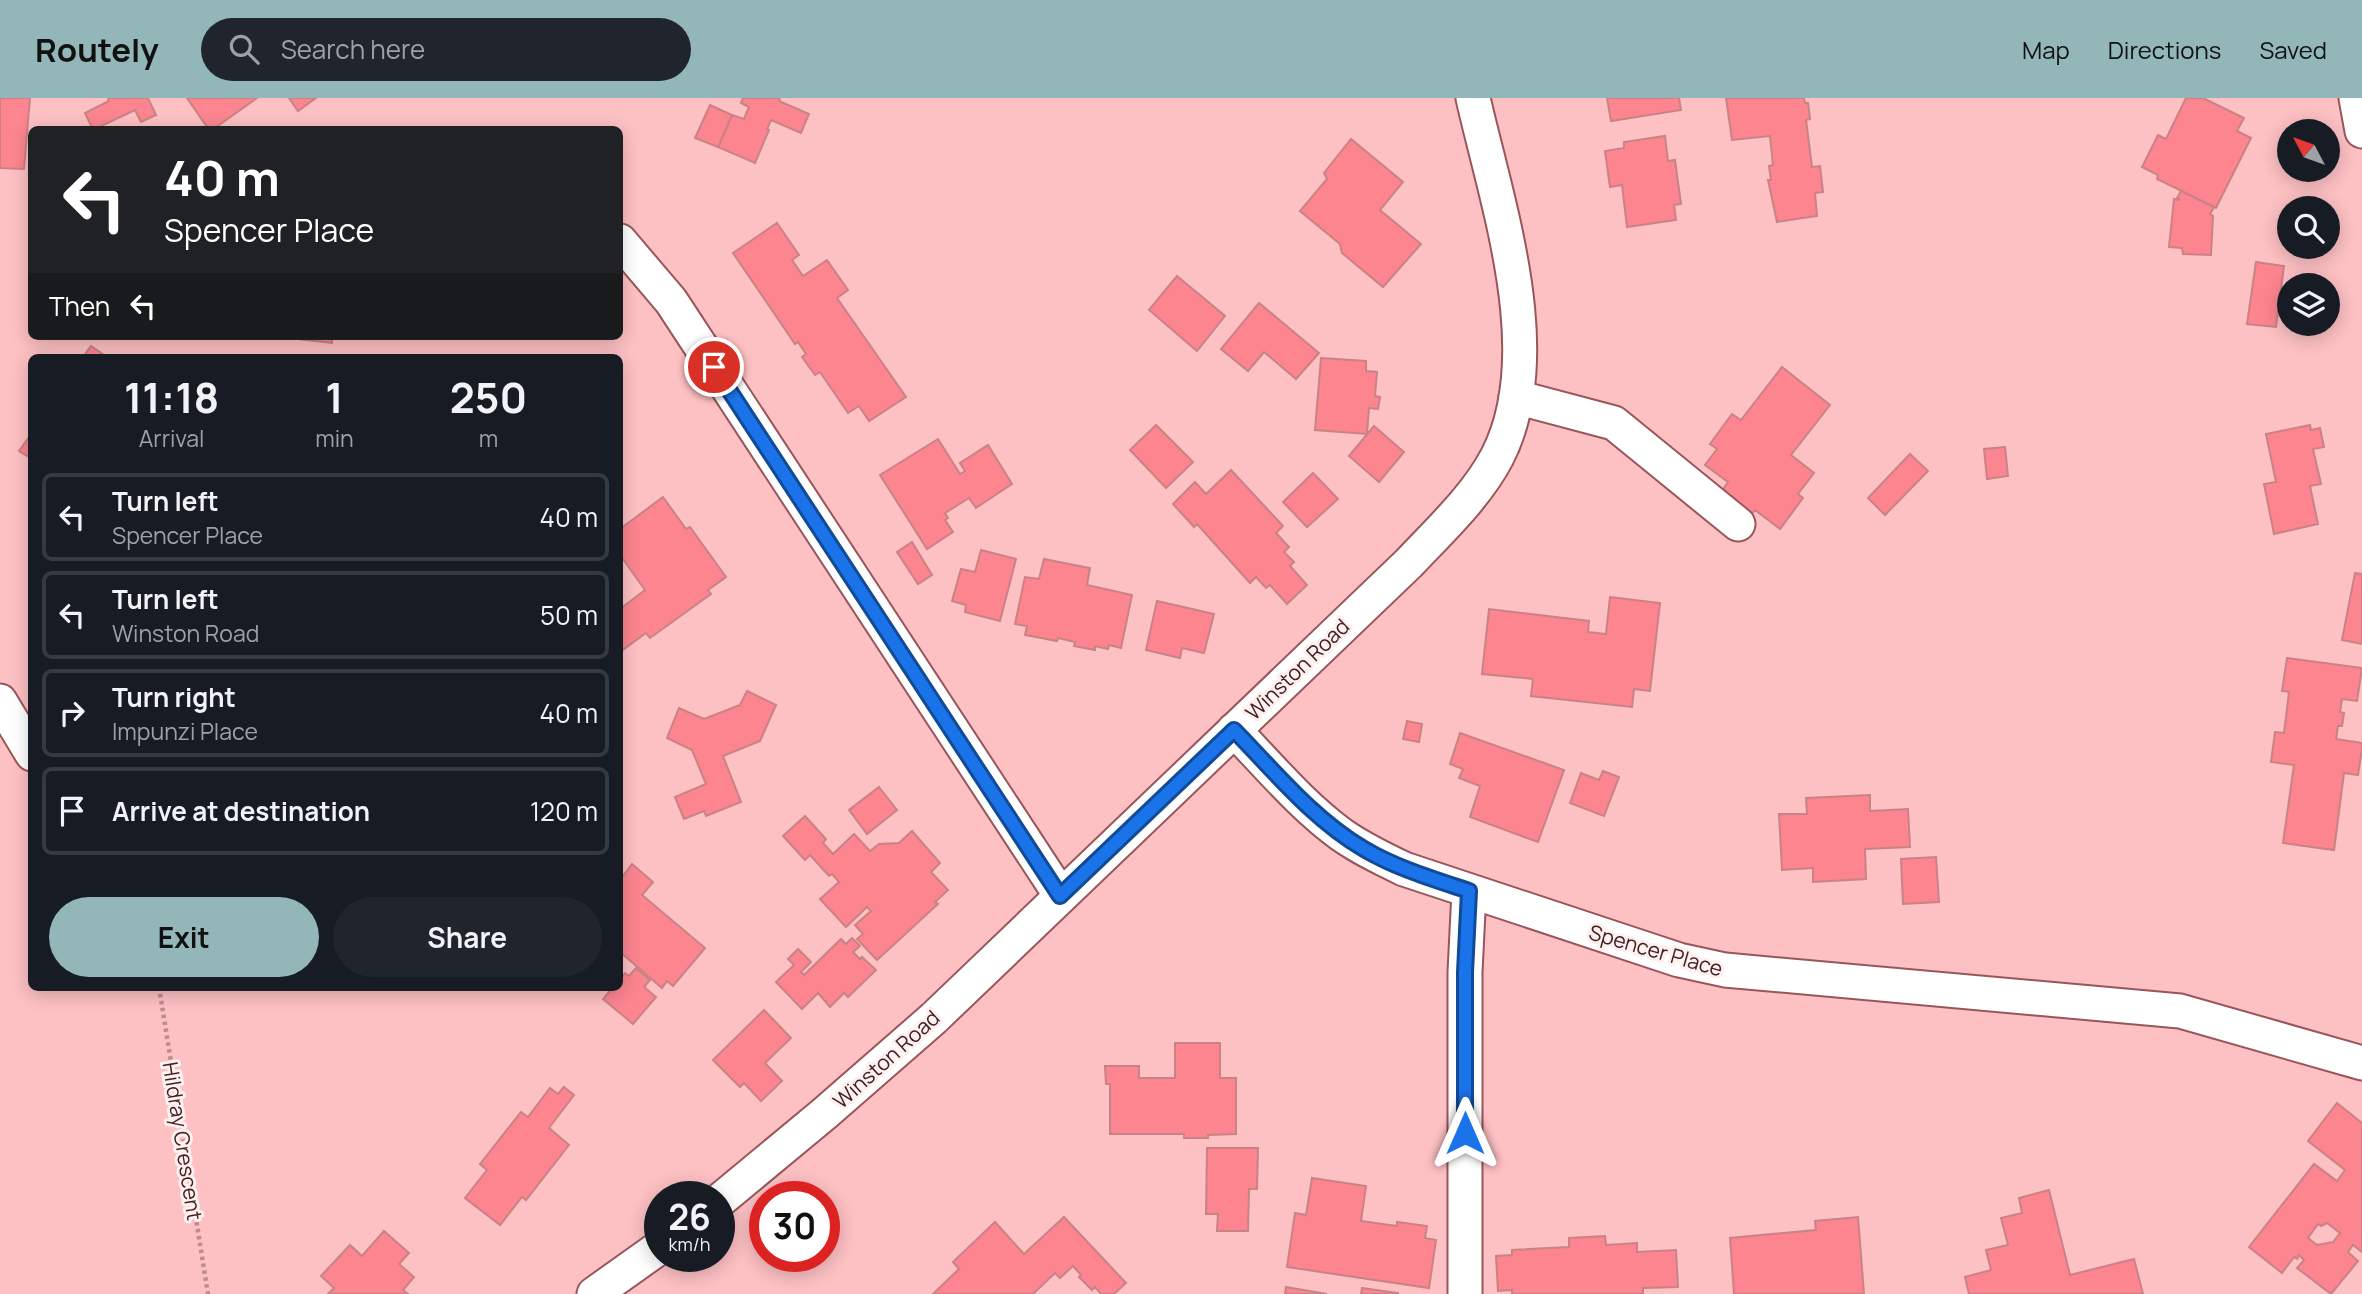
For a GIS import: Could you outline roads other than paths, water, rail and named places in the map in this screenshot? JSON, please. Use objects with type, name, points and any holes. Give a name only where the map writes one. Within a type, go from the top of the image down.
[{"type":"street","name":"Winston Road","points":[[735,1188],[924,1027],[1409,564],[1467,500],[1497,457],[1514,411],[1516,397],[1520,360],[1518,303],[1473,98]]},
{"type":"street","points":[[2357,98],[2362,131]]},
{"type":"street","points":[[623,245],[671,301],[1060,896]]},
{"type":"street","points":[[1516,397],[1614,423],[1738,524]]},
{"type":"street","points":[[0,701],[28,747]]},
{"type":"street","name":"Spencer Place","points":[[1234,730],[1309,808],[1342,835],[1366,850],[1405,869],[1626,945],[1725,970],[2180,1011],[2362,1063]]},
{"type":"street","points":[[1465,1294],[1465,972],[1469,891]]},
{"type":"street","points":[[594,1294],[644,1258]]}]
